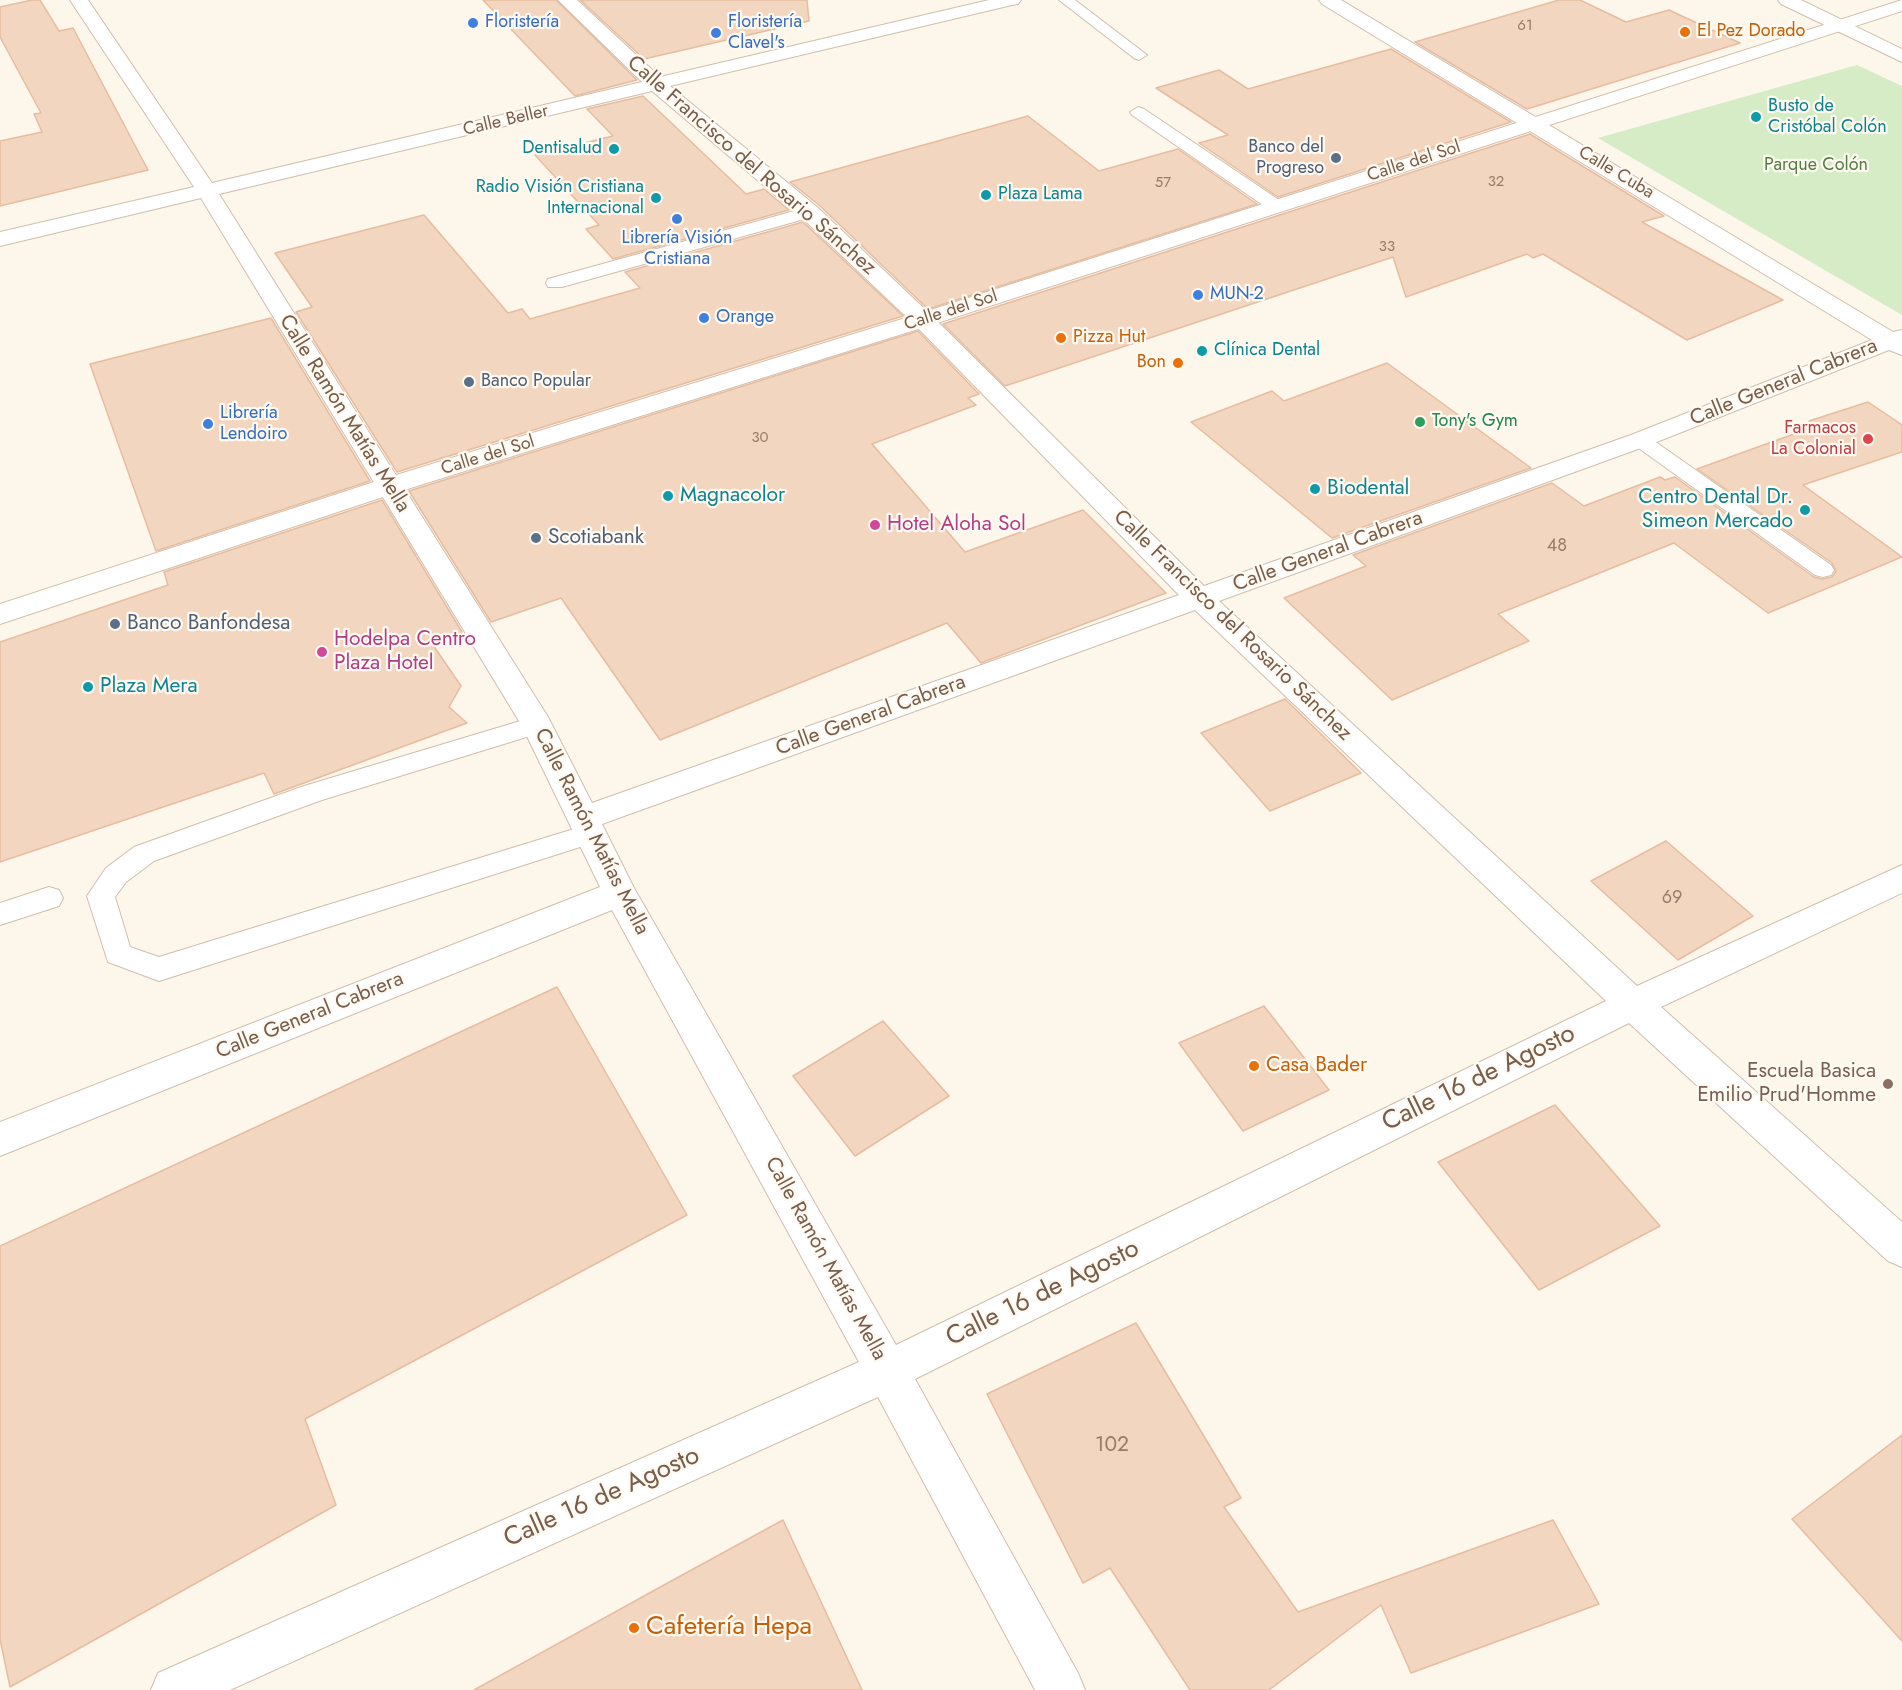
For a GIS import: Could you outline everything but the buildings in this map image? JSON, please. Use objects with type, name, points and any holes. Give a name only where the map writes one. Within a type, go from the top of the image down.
[{"type":"street","name":"Calle Ramón Matías Mella","points":[[79,0],[207,191],[537,725],[620,893],[888,1371],[1061,1690]]},
{"type":"street","name":"Calle Francisco del Rosario Sánchez","points":[[567,0],[657,85],[809,212],[923,321],[1199,598],[1633,1004],[1902,1248]]},
{"type":"street","name":"Calle Beller","points":[[0,239],[1012,0]]},
{"type":"street","name":"Calle Cuba","points":[[1328,0],[1898,342]]},
{"type":"street","points":[[1787,0],[1902,56]]},
{"type":"street","name":"Calle del Sol","points":[[0,614],[389,486],[923,321],[1902,5]]},
{"type":"street","name":"Calle General Cabrera","points":[[586,826],[1199,598],[1640,440],[1898,342]]},
{"type":"street","name":"Calle 16 de Agosto","points":[[175,1690],[888,1371],[1633,1004],[1902,878]]},
{"type":"street","name":"Calle General Cabrera","points":[[0,1139],[620,893]]},
{"type":"lane","points":[[1066,0],[1140,55]]},
{"type":"lane","points":[[1138,112],[1276,206]]},
{"type":"lane","points":[[555,283],[809,212]]},
{"type":"lane","points":[[1640,440],[1823,570]]},
{"type":"lane","points":[[537,725],[313,793],[144,854],[116,875],[101,896],[118,954],[159,969],[586,826]]},
{"type":"lane","points":[[0,914],[49,898]]},
{"type":"green space","name":"Parque Colón","points":[[1857,65],[1902,86],[1902,315],[1598,138]]},
{"type":"place","name":"Floristería","points":[[473,23]]},
{"type":"place","name":"El Pez Dorado","points":[[1685,32]]},
{"type":"place","name":"Floristería Clavel's","points":[[716,33]]},
{"type":"place","name":"Busto de Cristóbal Colón","points":[[1756,117]]},
{"type":"place","name":"Dentisalud","points":[[614,149]]},
{"type":"place","name":"Banco del Progreso","points":[[1336,158]]},
{"type":"place","name":"Plaza Lama","points":[[986,195]]},
{"type":"place","name":"Radio Visión Cristiana Internacional","points":[[656,198]]},
{"type":"place","name":"Librería Visión Cristiana","points":[[677,219]]},
{"type":"place","name":"MUN-2","points":[[1198,295]]},
{"type":"place","name":"Orange","points":[[704,318]]},
{"type":"place","name":"Pizza Hut","points":[[1061,338]]},
{"type":"place","name":"Clínica Dental","points":[[1202,351]]},
{"type":"place","name":"Bon","points":[[1178,363]]},
{"type":"place","name":"Banco Popular","points":[[469,382]]},
{"type":"place","name":"Tony's Gym","points":[[1420,422]]},
{"type":"place","name":"Librería Lendoiro","points":[[208,424]]},
{"type":"place","name":"Farmacos La Colonial","points":[[1868,439]]},
{"type":"place","name":"Biodental","points":[[1315,489]]},
{"type":"place","name":"Magnacolor","points":[[668,496]]},
{"type":"place","name":"Centro Dental Dr. Simeon Mercado","points":[[1805,510]]},
{"type":"place","name":"Hotel Aloha Sol","points":[[875,525]]},
{"type":"place","name":"Scotiabank","points":[[536,538]]},
{"type":"place","name":"Banco Banfondesa","points":[[115,624]]},
{"type":"place","name":"Hodelpa Centro Plaza Hotel","points":[[322,652]]},
{"type":"place","name":"Plaza Mera","points":[[88,687]]},
{"type":"place","name":"Casa Bader","points":[[1254,1066]]},
{"type":"place","name":"Escuela Basica Emilio Prud'Homme","points":[[1888,1084]]},
{"type":"place","name":"Cafetería Hepa","points":[[634,1628]]}]
